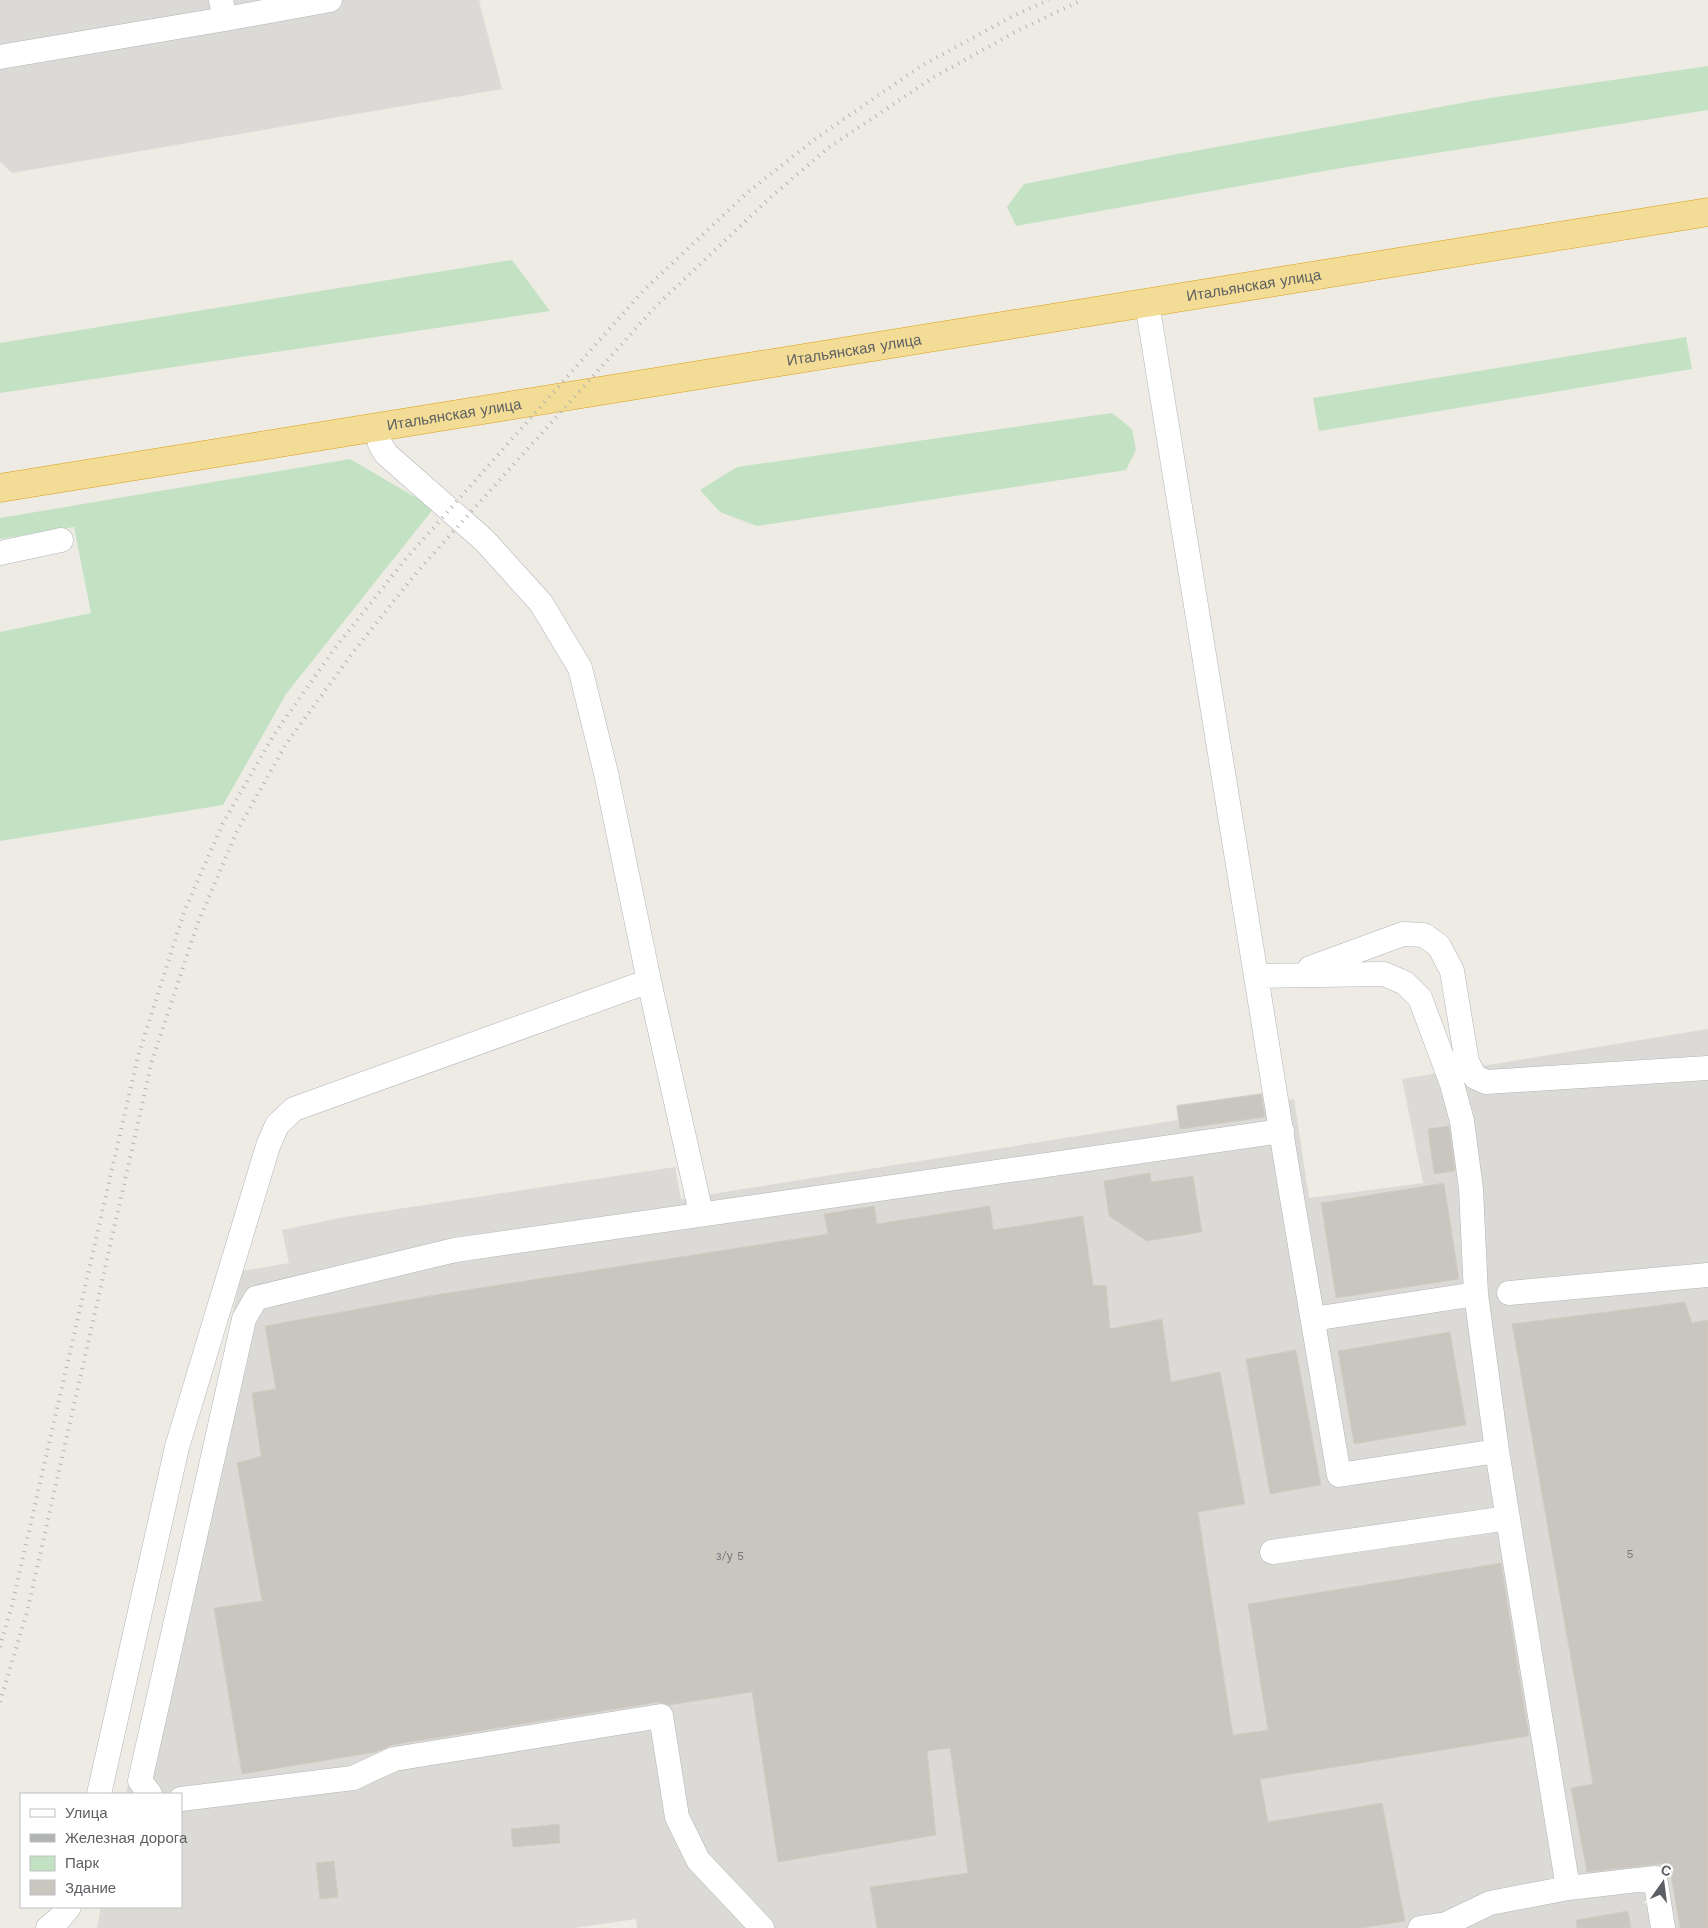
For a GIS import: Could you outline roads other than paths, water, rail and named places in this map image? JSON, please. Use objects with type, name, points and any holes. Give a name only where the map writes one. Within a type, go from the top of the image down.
[{"type":"highway","name":"Итальянская улица","points":[[0,488],[1708,212]]},
{"type":"street","points":[[0,58],[223,9],[330,0]]},
{"type":"street","points":[[1147,303],[1339,1475],[1498,1451]]},
{"type":"street","points":[[377,428],[380,444],[386,454],[484,540],[541,602],[580,668],[606,773],[649,981],[701,1214]]},
{"type":"street","points":[[0,553],[61,540]]},
{"type":"street","points":[[1296,974],[1403,934],[1424,935],[1439,946],[1452,971],[1467,1062],[1475,1077],[1486,1082],[1708,1068]]},
{"type":"street","points":[[1257,976],[1384,974],[1405,983],[1420,998],[1452,1084],[1462,1121],[1471,1189],[1476,1294],[1498,1451],[1568,1888]]},
{"type":"street","points":[[99,1793],[177,1447],[268,1146],[277,1125],[294,1110],[649,981]]},
{"type":"street","points":[[149,1793],[140,1781],[244,1319],[256,1298],[455,1250],[1282,1130]]},
{"type":"street","points":[[1509,1293],[1708,1275]]},
{"type":"street","points":[[1313,1319],[1476,1294]]},
{"type":"street","points":[[1272,1552],[1508,1518]]},
{"type":"street","points":[[182,1799],[353,1778],[394,1759],[661,1716],[677,1817],[698,1860],[762,1928]]},
{"type":"street","points":[[1420,1928],[1446,1924],[1490,1903],[1568,1888],[1655,1878],[1663,1928]]},
{"type":"street","points":[[48,1928],[68,1908]]},
{"type":"railway","points":[[0,1647],[12,1605],[138,1056],[184,912],[223,823],[273,736],[335,648],[404,561],[644,290],[748,192],[815,139],[921,66],[1013,16],[1049,0]]},
{"type":"railway","points":[[0,1702],[27,1612],[152,1061],[197,925],[237,831],[286,744],[354,651],[417,572],[656,306],[771,197],[828,148],[934,77],[1019,30],[1082,0]]}]
